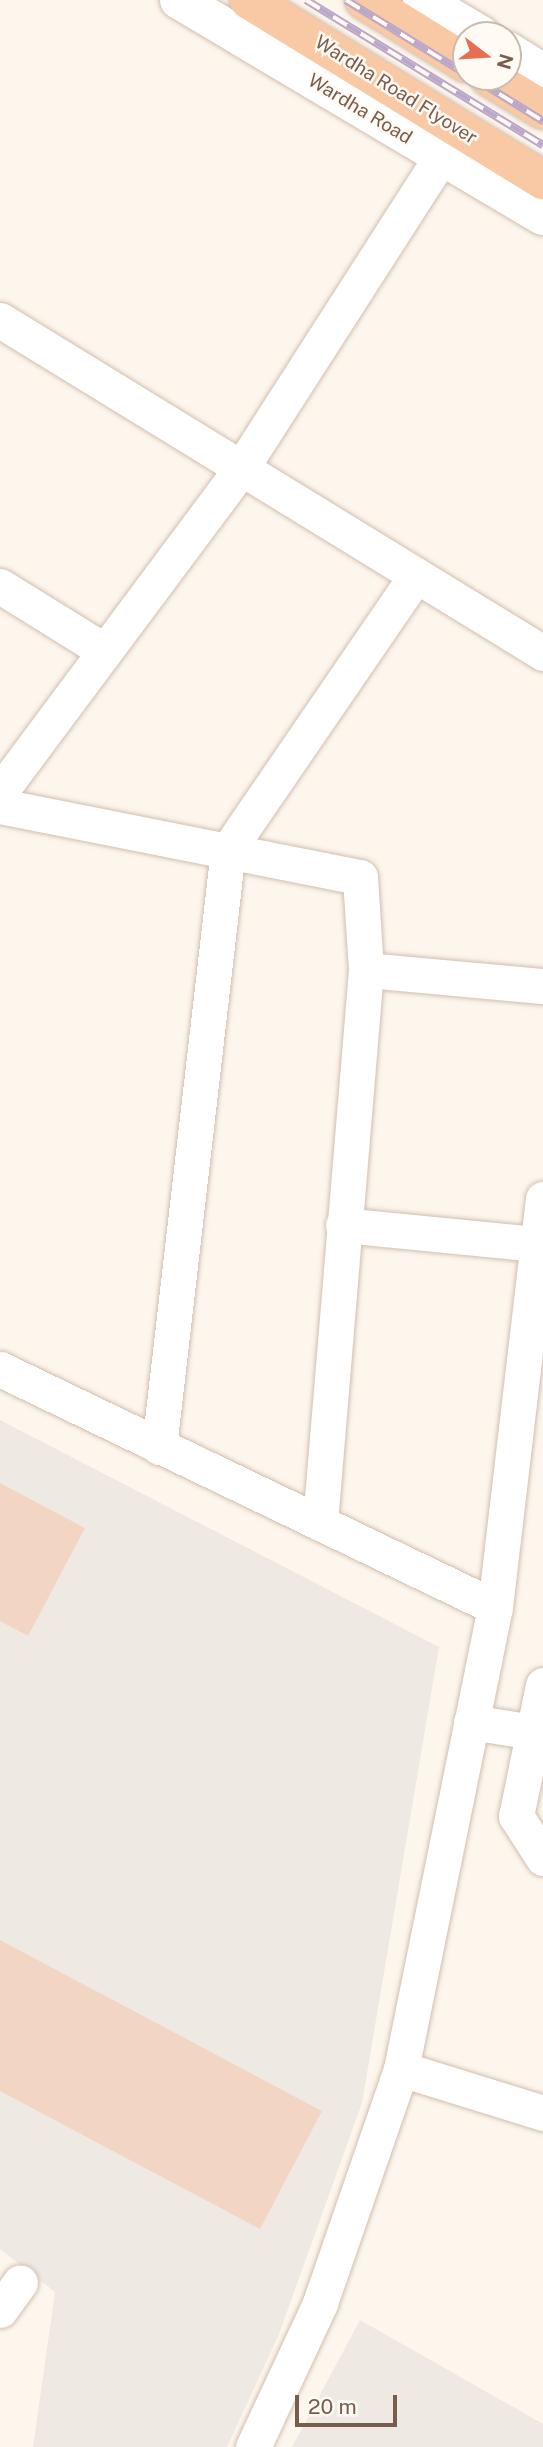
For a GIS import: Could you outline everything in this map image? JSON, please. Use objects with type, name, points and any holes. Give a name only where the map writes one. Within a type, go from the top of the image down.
[{"type":"highway","name":"Wardha Road Flyover","points":[[249,0],[543,180]]},
{"type":"highway","points":[[364,0],[452,54]]},
{"type":"highway","points":[[512,91],[543,110]]},
{"type":"street","name":"Wardha Road","points":[[179,0],[543,216]]},
{"type":"street","points":[[422,0],[457,21]]},
{"type":"street","points":[[522,60],[543,73]]},
{"type":"street","points":[[0,792],[240,470],[441,157]]},
{"type":"street","points":[[0,320],[240,470],[543,653]]},
{"type":"street","points":[[159,1447],[228,850],[416,575]]},
{"type":"street","points":[[0,586],[105,651]]},
{"type":"street","points":[[0,806],[360,877],[366,970],[320,1523]]},
{"type":"street","points":[[366,970],[543,986]]},
{"type":"street","points":[[253,2447],[320,2303],[401,2070],[495,1607],[531,1413],[538,1244],[543,1199]]},
{"type":"street","points":[[344,1224],[538,1244]]},
{"type":"street","points":[[0,1369],[495,1607]]},
{"type":"street","points":[[543,1685],[516,1816],[543,1858]]},
{"type":"street","points":[[471,1722],[533,1732]]},
{"type":"street","points":[[401,2070],[543,2113]]},
{"type":"street","points":[[0,2310],[20,2282]]},
{"type":"shaded area","points":[[0,1420],[439,1647],[362,2103],[279,2334],[227,2447],[33,2447],[55,2292],[0,2249]]},
{"type":"shaded area","points":[[360,2320],[543,2424],[543,2447],[292,2447]]},
{"type":"building","points":[[0,1483],[85,1528],[28,1636],[0,1621]]},
{"type":"building","points":[[0,1940],[322,2111],[260,2229],[0,2091]]},
{"type":"railway","points":[[306,0],[543,145]]},
{"type":"railway","points":[[346,0],[452,65]]},
{"type":"railway","points":[[495,91],[543,121]]}]
